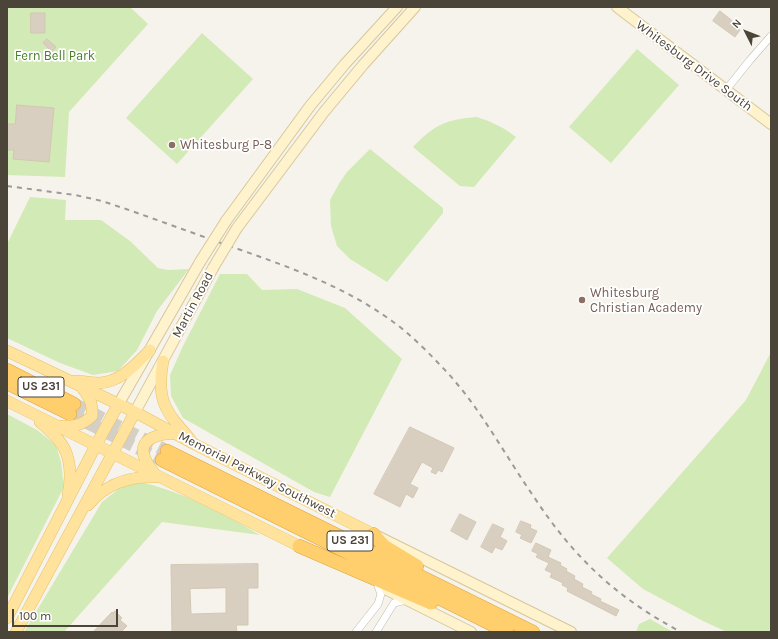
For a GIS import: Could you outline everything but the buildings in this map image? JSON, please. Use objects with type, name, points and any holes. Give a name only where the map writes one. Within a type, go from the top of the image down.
[{"type":"highway","name":"US 231","points":[[7,370],[72,409],[7,383]]},
{"type":"highway","name":"US 231","points":[[164,455],[492,618],[533,632]]},
{"type":"highway","points":[[373,534],[384,546],[446,582],[479,599],[492,618]]},
{"type":"highway","points":[[299,546],[469,619],[492,618]]},
{"type":"highway","name":"US 231","points":[[492,618],[507,632]]},
{"type":"main road","name":"Martin Road","points":[[7,618],[118,405],[200,262],[226,221],[310,106],[345,64],[397,7]]},
{"type":"main road","name":"Martin Road","points":[[16,632],[134,412],[213,268],[237,228],[324,112],[363,65],[415,7]]},
{"type":"main road","name":"Whitesburg Drive South","points":[[617,7],[771,124]]},
{"type":"main road","points":[[69,381],[100,383],[114,380],[131,369],[150,350]]},
{"type":"main road","name":"Memorial Parkway Southwest","points":[[7,351],[134,412],[196,445],[571,632]]},
{"type":"main road","points":[[163,361],[160,376],[161,395],[168,412],[196,445]]},
{"type":"main road","points":[[58,426],[78,426],[92,416],[93,407],[90,398],[82,387]]},
{"type":"main road","points":[[7,401],[471,632]]},
{"type":"main road","points":[[29,412],[53,433],[65,450],[69,466],[70,482],[65,506]]},
{"type":"main road","points":[[157,475],[147,462],[143,448],[145,444],[159,436],[176,434]]},
{"type":"main road","points":[[79,514],[94,498],[115,484],[128,478],[157,475]]},
{"type":"street","points":[[726,90],[771,36]]},
{"type":"street","points":[[356,632],[378,604],[381,594],[378,586]]},
{"type":"street","points":[[376,632],[394,603],[406,600]]},
{"type":"green space","name":"Fern Bell Park","points":[[7,7],[130,7],[148,24],[69,112],[65,177],[7,175]]},
{"type":"green space","points":[[202,33],[253,79],[177,164],[126,118]]},
{"type":"green space","points":[[637,49],[679,85],[611,163],[569,127]]},
{"type":"green space","points":[[477,117],[507,130],[516,137],[474,187],[460,186],[413,147],[428,133],[442,124],[457,119]]},
{"type":"green space","points":[[370,149],[443,208],[443,213],[387,282],[350,259],[337,246],[331,226],[330,200],[347,172]]},
{"type":"green space","points":[[30,197],[66,200],[65,220],[101,220],[130,241],[158,268],[168,270],[189,269],[157,311],[137,350],[118,371],[93,375],[60,363],[7,338],[7,244]]},
{"type":"green space","points":[[220,274],[247,274],[262,290],[297,289],[345,308],[402,359],[330,497],[314,492],[183,418],[171,396],[170,375],[183,346]]},
{"type":"green space","points":[[771,352],[771,632],[727,632],[643,589],[607,558],[746,400]]},
{"type":"green space","points":[[7,414],[37,430],[56,445],[61,462],[64,487],[7,598]]},
{"type":"green space","points":[[141,482],[187,497],[232,519],[260,535],[162,522],[64,632],[24,632],[102,502],[121,487]]},
{"type":"green space","points":[[650,619],[673,632],[636,632],[639,624]]},
{"type":"tunnel","points":[[74,404],[167,451]]},
{"type":"tunnel","points":[[70,414],[162,460]]},
{"type":"railway","points":[[7,186],[75,195],[102,201],[126,209],[318,279],[374,309],[412,337],[468,397],[549,519],[581,558],[598,575],[637,605],[681,632]]},
{"type":"place","name":"Whitesburg P-8","points":[[172,145]]},
{"type":"place","name":"Whitesburg Christian Academy","points":[[582,300]]}]
